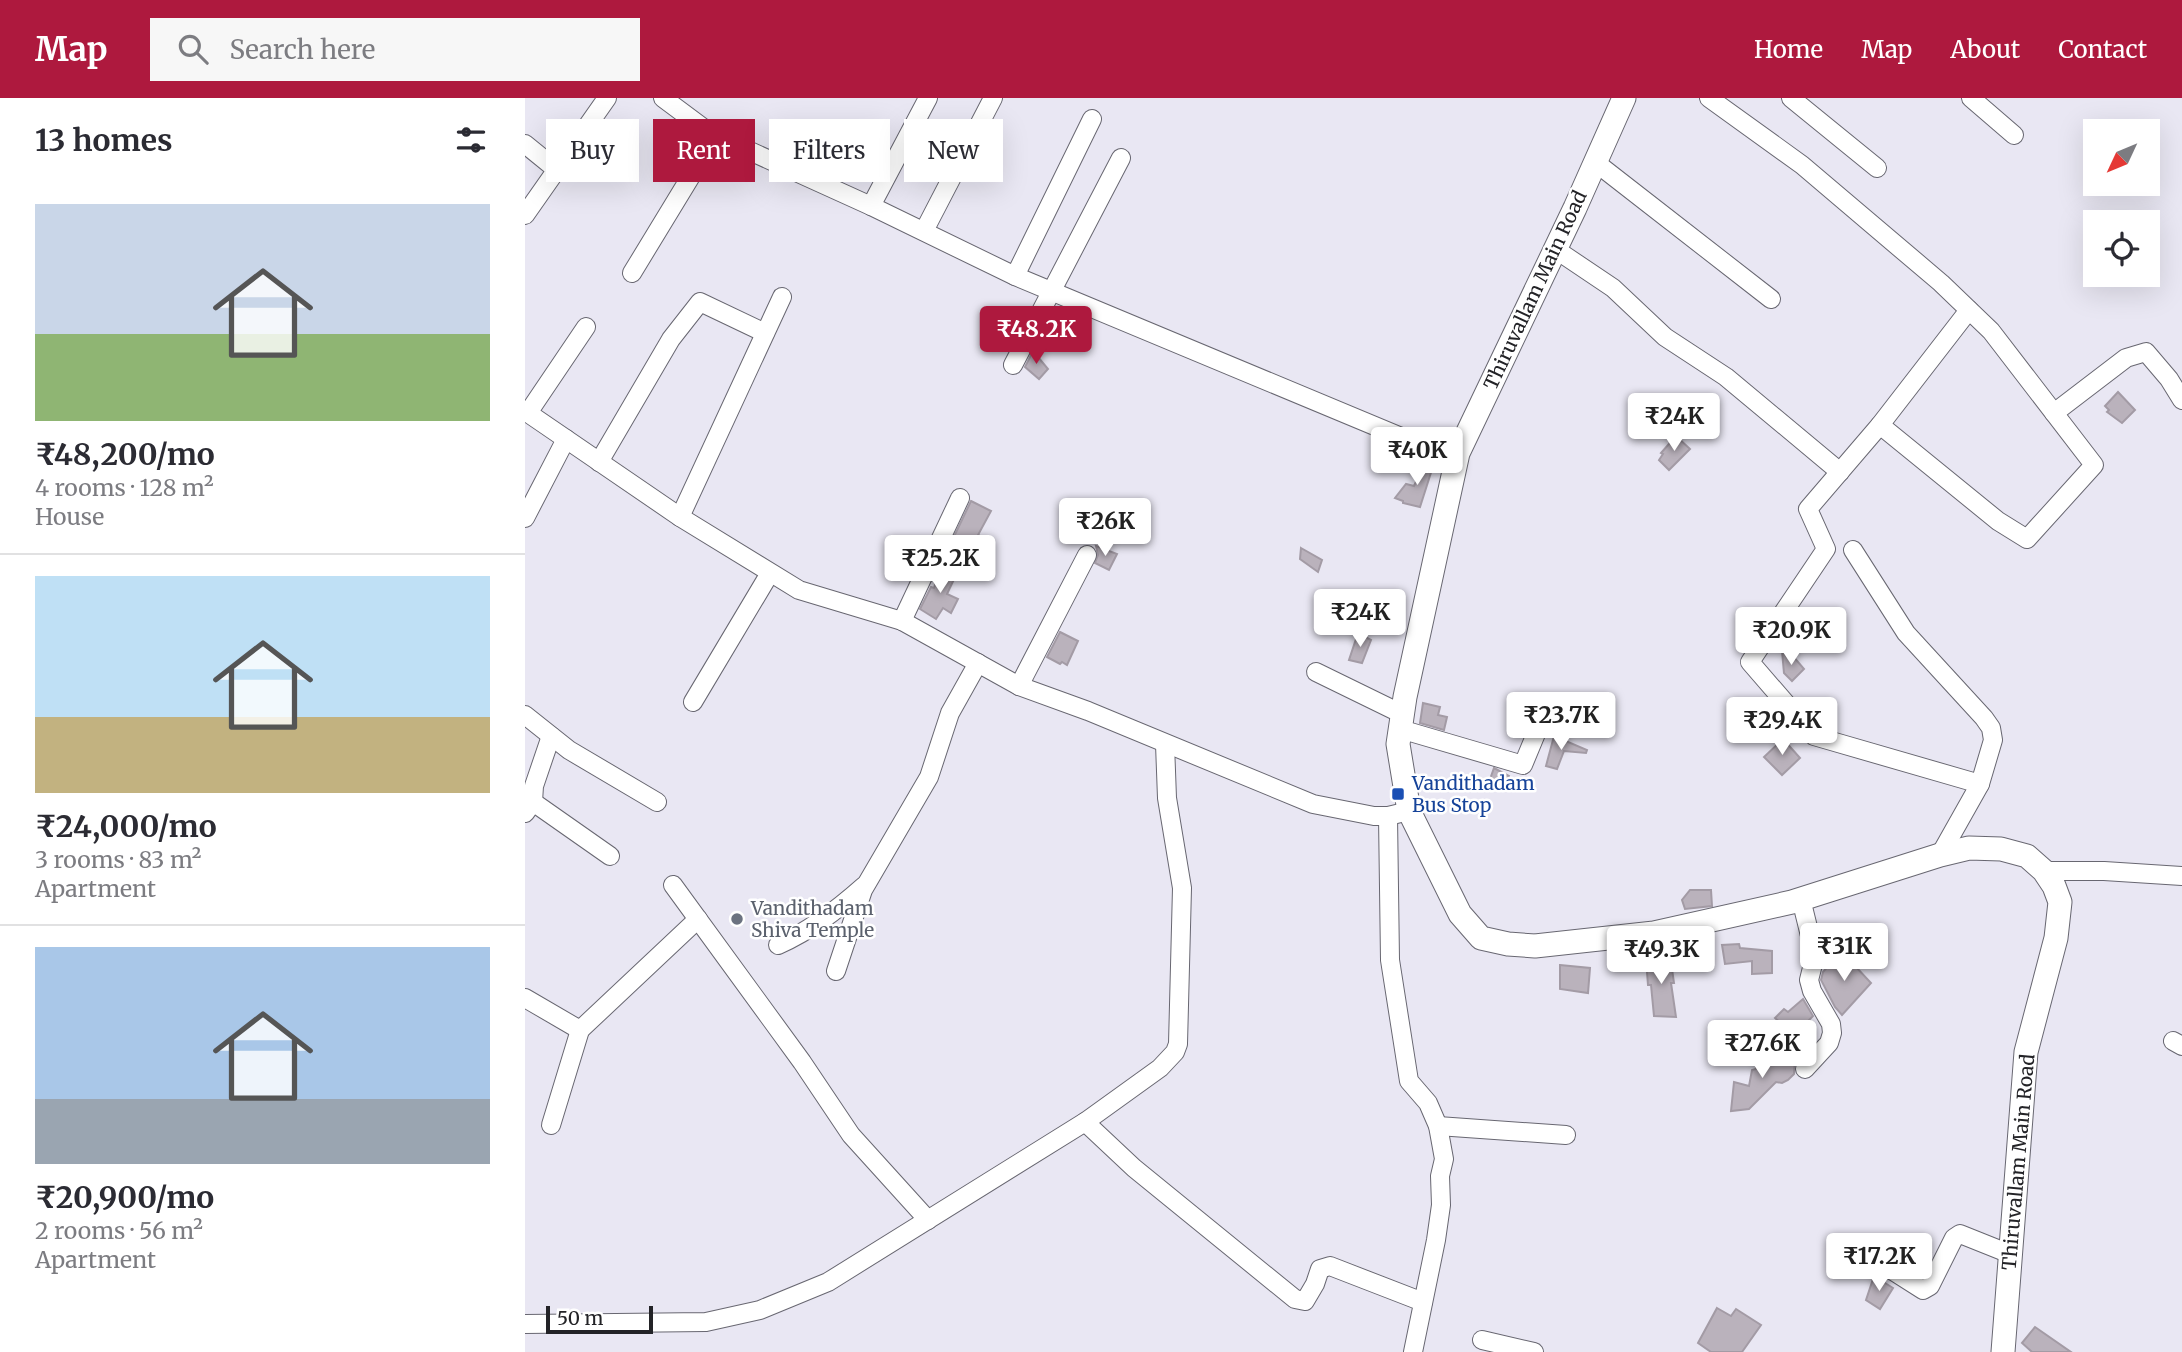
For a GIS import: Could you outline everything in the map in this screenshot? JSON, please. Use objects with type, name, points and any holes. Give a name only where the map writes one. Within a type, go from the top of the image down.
[{"type":"main road","name":"Thiruvallam Main Road","points":[[1623,98],[1458,453],[1401,722],[1398,744],[1398,814],[1413,825],[1460,914],[1481,938],[1493,942],[1535,946],[1654,933],[1801,899],[1969,848],[2001,849],[2027,856],[2045,872],[2060,902],[2056,938],[2025,1052],[2003,1352]]},
{"type":"street","points":[[592,119],[607,98]]},
{"type":"street","points":[[871,206],[928,98]]},
{"type":"street","points":[[924,231],[993,98]]},
{"type":"street","points":[[1709,98],[1802,164],[1969,310],[1991,331],[2094,465],[2027,539],[1998,521],[1880,425]]},
{"type":"street","points":[[1791,98],[1877,168]]},
{"type":"street","points":[[1971,98],[2014,135]]},
{"type":"street","points":[[673,102],[695,119]]},
{"type":"street","points":[[1015,276],[1092,120]]},
{"type":"street","points":[[525,144],[546,161]]},
{"type":"street","points":[[755,153],[1015,276],[1418,444],[1458,453]]},
{"type":"street","points":[[1013,365],[1121,158]]},
{"type":"street","points":[[1595,162],[1771,299]]},
{"type":"street","points":[[525,215],[548,182]]},
{"type":"street","points":[[632,273],[687,182]]},
{"type":"street","points":[[1555,249],[1613,288],[1665,337],[1726,377],[1840,472]]},
{"type":"street","points":[[680,517],[782,297]]},
{"type":"street","points":[[599,462],[671,339],[700,302],[765,333]]},
{"type":"street","points":[[1969,310],[1880,425],[1808,509],[1826,549],[1750,662],[1814,736],[1980,784]]},
{"type":"street","points":[[586,327],[526,412],[680,517],[770,573],[799,590],[902,621],[1019,686],[1088,711],[1313,804],[1353,813],[1398,814],[1390,960],[1409,1081],[1428,1103],[1438,1126],[1444,1159],[1440,1176],[1441,1205],[1413,1352]]},
{"type":"street","points":[[2054,413],[2126,358],[2146,352],[2169,379],[2182,400]]},
{"type":"street","points":[[525,518],[566,439]]},
{"type":"street","points":[[902,621],[960,498]]},
{"type":"street","points":[[1853,551],[1906,632],[1991,728],[1993,740],[1980,784],[1940,855]]},
{"type":"street","points":[[1019,686],[1087,555]]},
{"type":"street","points":[[693,702],[770,573]]},
{"type":"street","points":[[836,971],[866,884],[929,777],[950,713],[978,663]]},
{"type":"street","points":[[1316,671],[1401,722],[1523,765],[1540,724]]},
{"type":"street","points":[[525,715],[569,750],[657,802]]},
{"type":"street","points":[[551,736],[529,808],[610,856]]},
{"type":"street","points":[[525,1324],[706,1322],[760,1310],[828,1282],[1085,1122],[1160,1068],[1175,1052],[1180,1023],[1182,888],[1167,798],[1165,744]]},
{"type":"street","points":[[2045,872],[2104,871],[2182,876]]},
{"type":"street","points":[[778,945],[799,935],[838,909],[866,884]]},
{"type":"street","points":[[673,885],[802,1062],[851,1135],[928,1220]]},
{"type":"street","points":[[1801,899],[1815,956],[1809,980],[1832,1030],[1829,1043],[1805,1069]]},
{"type":"street","points":[[551,1125],[580,1030],[698,919]]},
{"type":"street","points":[[525,998],[580,1030]]},
{"type":"street","points":[[1085,1122],[1134,1168],[1295,1299],[1305,1301],[1320,1269],[1330,1266],[1423,1302]]},
{"type":"street","points":[[1438,1126],[1566,1135]]},
{"type":"street","points":[[1868,1255],[1923,1290],[1930,1286],[1954,1238],[1960,1234],[2010,1254]]},
{"type":"street","points":[[1482,1340],[1534,1352]]},
{"type":"building","points":[[1033,351],[1048,369],[1039,379],[1025,367]]},
{"type":"building","points":[[2118,392],[2135,410],[2122,423],[2107,412],[2109,410],[2105,406]]},
{"type":"building","points":[[1676,436],[1690,449],[1669,470],[1659,460],[1663,454],[1661,453]]},
{"type":"building","points":[[1427,458],[1435,460],[1420,507],[1395,498],[1406,484],[1414,486]]},
{"type":"building","points":[[971,501],[991,511],[978,535],[982,537],[971,554],[950,545]]},
{"type":"building","points":[[1096,546],[1117,554],[1109,570],[1095,563],[1098,555]]},
{"type":"building","points":[[1301,548],[1322,560],[1318,572],[1300,559]]},
{"type":"building","points":[[941,566],[957,573],[947,594],[958,599],[951,613],[943,608],[936,619],[920,609],[931,587],[934,588]]},
{"type":"building","points":[[1060,632],[1078,641],[1067,665],[1047,657]]},
{"type":"building","points":[[1358,633],[1371,640],[1362,663],[1349,660]]},
{"type":"building","points":[[1782,651],[1790,660],[1793,656],[1804,669],[1792,681],[1784,673]]},
{"type":"building","points":[[1423,703],[1440,707],[1438,715],[1447,717],[1444,730],[1420,723]]},
{"type":"building","points":[[1554,736],[1587,750],[1586,753],[1564,751],[1557,769],[1546,766]]},
{"type":"building","points":[[1783,739],[1800,758],[1782,775],[1764,757]]},
{"type":"building","points":[[1494,768],[1509,776],[1507,784],[1499,788],[1489,782]]},
{"type":"building","points":[[1690,890],[1711,890],[1712,906],[1685,909],[1682,900]]},
{"type":"building","points":[[1739,944],[1740,948],[1772,951],[1772,973],[1752,974],[1752,961],[1725,964],[1722,945]]},
{"type":"building","points":[[1841,951],[1871,983],[1842,1015],[1821,980],[1823,972]]},
{"type":"building","points":[[1670,955],[1676,1017],[1654,1016],[1646,959]]},
{"type":"building","points":[[1560,965],[1590,968],[1588,993],[1560,989]]},
{"type":"building","points":[[1803,999],[1813,1016],[1798,1038],[1775,1018],[1784,1009],[1788,1012]]},
{"type":"building","points":[[1757,1052],[1795,1058],[1794,1074],[1782,1083],[1776,1082],[1749,1109],[1731,1111],[1734,1082],[1749,1086],[1752,1070],[1756,1069]]},
{"type":"building","points":[[1920,1248],[1931,1253],[1922,1276],[1909,1267]]},
{"type":"building","points":[[1874,1276],[1893,1288],[1880,1309],[1866,1300]]},
{"type":"building","points":[[1717,1308],[1731,1316],[1736,1309],[1761,1325],[1742,1352],[1711,1352],[1698,1343]]},
{"type":"building","points":[[2035,1327],[2071,1352],[2032,1352],[2022,1343]]},
{"type":"place","name":"Vandithadam Bus Stop","points":[[1398,794]]},
{"type":"place","name":"Vandithadam Shiva Temple","points":[[737,919]]}]
